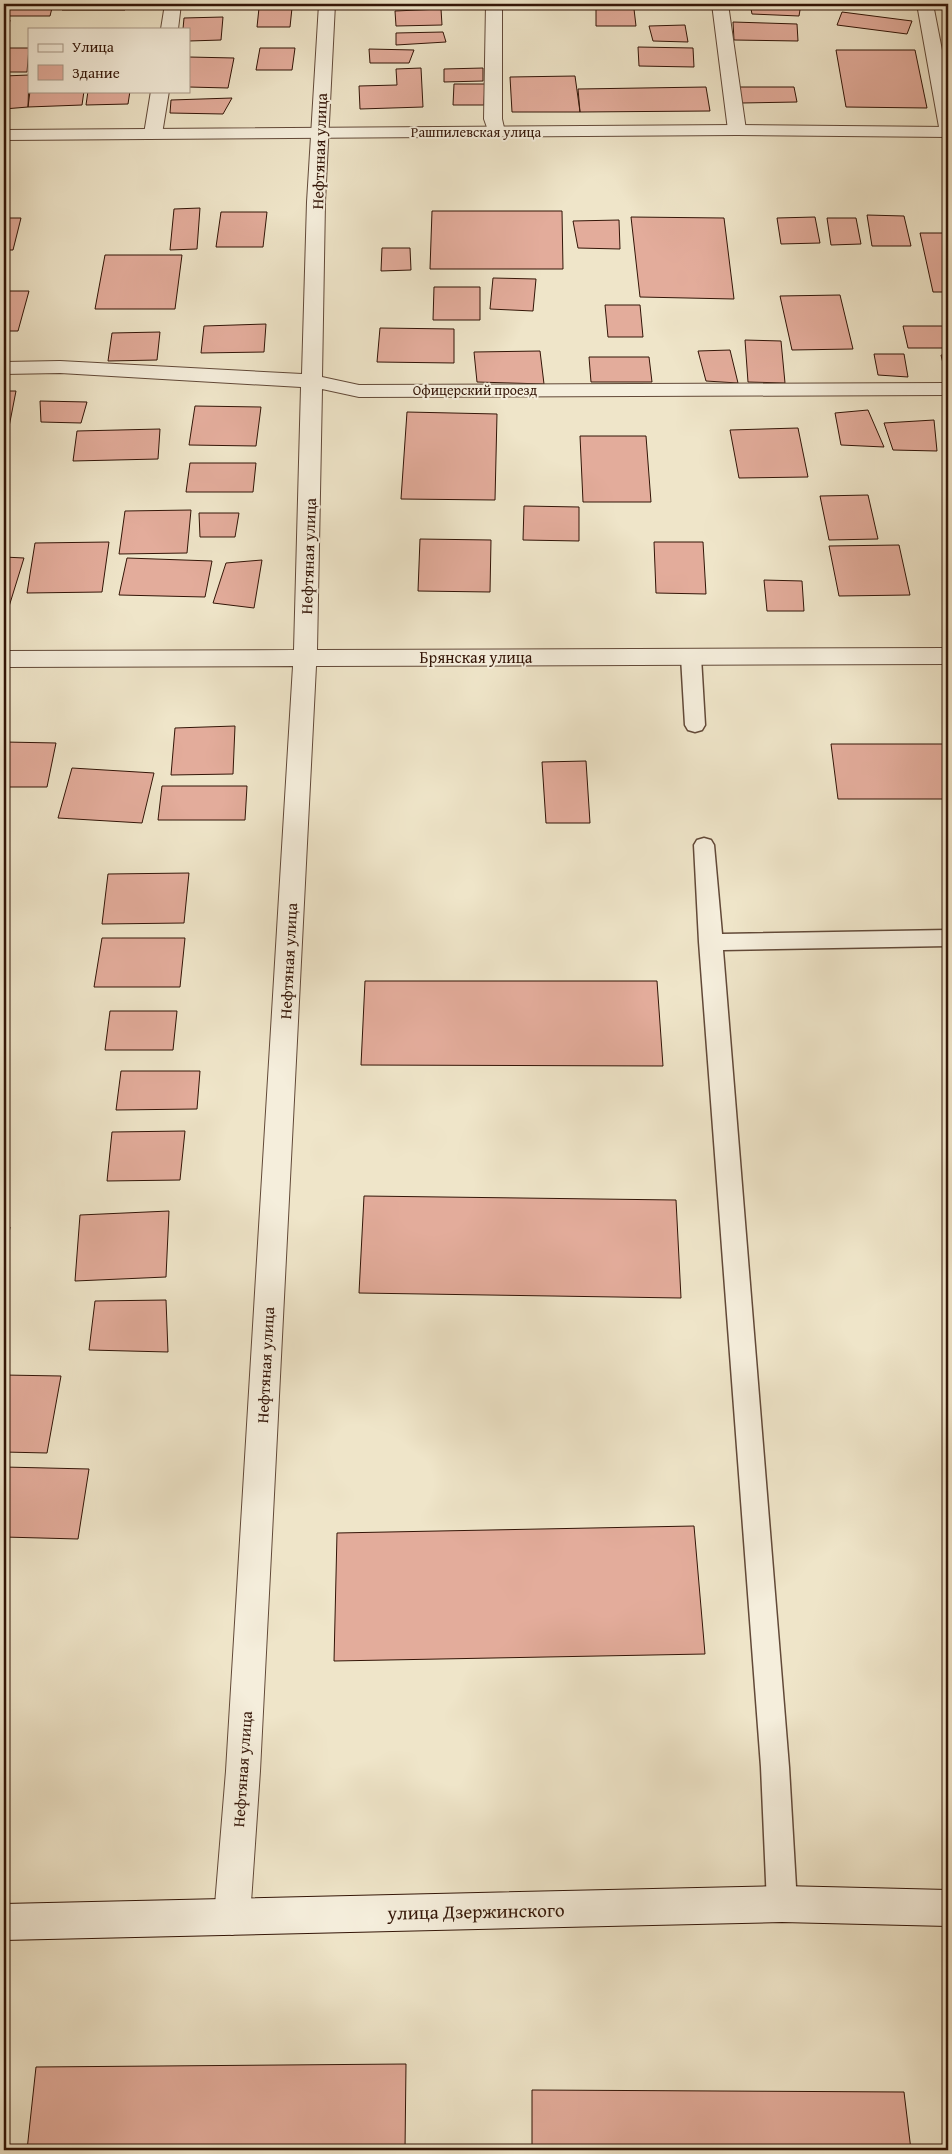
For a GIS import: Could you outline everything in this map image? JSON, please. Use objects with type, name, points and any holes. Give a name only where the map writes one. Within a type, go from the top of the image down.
[{"type":"street","points":[[170,28],[173,4]]},
{"type":"street","name":"Нефтяная улица","points":[[232,1917],[243,1771],[305,656],[319,133],[327,4]]},
{"type":"street","points":[[494,4],[493,119],[496,132]]},
{"type":"street","points":[[720,4],[737,130]]},
{"type":"street","points":[[925,4],[948,127]]},
{"type":"street","points":[[153,134],[160,92]]},
{"type":"street","name":"Рашпилевская улица","points":[[4,135],[737,130],[948,132]]},
{"type":"street","name":"Офицерский проезд","points":[[4,368],[60,367],[313,381],[359,391],[948,389]]},
{"type":"street","name":"Брянская улица","points":[[4,659],[305,656],[948,656]]},
{"type":"street","name":"улица Дзержинского","points":[[4,1922],[782,1904],[948,1908]]},
{"type":"lane","points":[[691,657],[695,725]]},
{"type":"lane","points":[[704,845],[775,1767],[782,1904]]},
{"type":"lane","points":[[710,942],[948,938]]},
{"type":"building","points":[[4,4],[53,4],[50,16],[4,16]]},
{"type":"building","points":[[64,4],[126,4],[125,10],[62,10]]},
{"type":"building","points":[[523,4],[586,4],[587,8],[523,8]]},
{"type":"building","points":[[750,4],[801,4],[799,16],[752,14]]},
{"type":"building","points":[[259,8],[292,8],[290,27],[257,27]]},
{"type":"building","points":[[441,9],[442,25],[396,26],[395,11]]},
{"type":"building","points":[[596,9],[634,9],[636,26],[596,26]]},
{"type":"building","points":[[842,12],[912,21],[907,34],[837,25]]},
{"type":"building","points":[[223,17],[221,40],[190,41],[190,28],[183,28],[184,18]]},
{"type":"building","points":[[4,20],[10,20],[7,36],[4,36]]},
{"type":"building","points":[[733,22],[797,24],[798,41],[734,40]]},
{"type":"building","points":[[685,25],[688,42],[653,41],[649,26]]},
{"type":"building","points":[[443,32],[446,42],[396,45],[396,33]]},
{"type":"building","points":[[638,47],[693,48],[694,67],[639,66]]},
{"type":"building","points":[[4,48],[28,48],[27,72],[4,72]]},
{"type":"building","points":[[260,48],[295,48],[292,70],[256,70]]},
{"type":"building","points":[[369,49],[414,50],[409,63],[370,63]]},
{"type":"building","points":[[836,50],[915,50],[927,108],[846,107]]},
{"type":"building","points":[[190,57],[234,58],[228,88],[190,87]]},
{"type":"building","points":[[421,68],[423,107],[360,109],[359,86],[397,85],[396,69]]},
{"type":"building","points":[[483,68],[483,81],[444,82],[444,69]]},
{"type":"building","points":[[28,75],[28,107],[4,109],[4,76]]},
{"type":"building","points":[[575,76],[580,112],[512,112],[510,77]]},
{"type":"building","points":[[454,84],[485,84],[484,105],[453,105]]},
{"type":"building","points":[[706,87],[710,111],[580,112],[578,89]]},
{"type":"building","points":[[739,87],[794,87],[797,102],[742,103]]},
{"type":"building","points":[[30,92],[84,92],[82,105],[28,107]]},
{"type":"building","points":[[88,92],[130,92],[128,104],[86,105]]},
{"type":"building","points":[[232,98],[223,114],[170,113],[171,100]]},
{"type":"building","points":[[200,208],[197,249],[170,250],[174,209]]},
{"type":"building","points":[[432,211],[562,211],[563,269],[430,269]]},
{"type":"building","points":[[221,212],[267,212],[263,247],[216,247]]},
{"type":"building","points":[[867,215],[904,216],[911,246],[872,246]]},
{"type":"building","points":[[631,217],[724,218],[734,299],[640,297]]},
{"type":"building","points":[[815,217],[820,243],[781,244],[777,218]]},
{"type":"building","points":[[4,218],[21,218],[13,250],[4,250]]},
{"type":"building","points":[[827,218],[856,218],[861,244],[831,245]]},
{"type":"building","points":[[619,220],[620,249],[578,248],[573,221]]},
{"type":"building","points":[[920,233],[948,233],[948,292],[933,292]]},
{"type":"building","points":[[382,248],[410,248],[411,270],[381,271]]},
{"type":"building","points":[[105,255],[182,255],[175,309],[95,309]]},
{"type":"building","points":[[493,278],[536,279],[533,311],[490,309]]},
{"type":"building","points":[[434,287],[480,287],[480,320],[433,320]]},
{"type":"building","points":[[4,291],[29,291],[18,331],[4,331]]},
{"type":"building","points":[[840,295],[853,349],[792,350],[780,296]]},
{"type":"building","points":[[605,305],[640,305],[643,337],[608,337]]},
{"type":"building","points":[[266,324],[264,352],[201,353],[204,326]]},
{"type":"building","points":[[903,326],[948,326],[948,348],[908,348]]},
{"type":"building","points":[[380,328],[454,329],[454,363],[377,362]]},
{"type":"building","points":[[160,332],[157,360],[108,361],[112,333]]},
{"type":"building","points":[[745,340],[781,341],[785,383],[748,382]]},
{"type":"building","points":[[730,350],[738,383],[706,381],[698,351]]},
{"type":"building","points":[[540,351],[544,384],[477,382],[474,352]]},
{"type":"building","points":[[874,354],[904,354],[908,377],[878,375]]},
{"type":"building","points":[[941,355],[948,355],[948,385]]},
{"type":"building","points":[[589,357],[649,357],[652,382],[591,382]]},
{"type":"building","points":[[4,391],[16,391],[8,432],[4,432]]},
{"type":"building","points":[[40,401],[87,402],[81,423],[41,422]]},
{"type":"building","points":[[195,406],[261,407],[256,446],[189,445]]},
{"type":"building","points":[[868,410],[884,447],[841,445],[835,413]]},
{"type":"building","points":[[407,412],[497,414],[495,500],[401,499]]},
{"type":"building","points":[[934,420],[937,451],[893,450],[884,423]]},
{"type":"building","points":[[798,428],[808,477],[739,478],[730,430]]},
{"type":"building","points":[[160,429],[158,459],[73,461],[77,431]]},
{"type":"building","points":[[580,436],[646,436],[651,502],[583,502]]},
{"type":"building","points":[[190,463],[256,463],[253,492],[186,492]]},
{"type":"building","points":[[868,495],[878,539],[829,540],[820,496]]},
{"type":"building","points":[[524,506],[579,507],[579,541],[523,540]]},
{"type":"building","points":[[191,510],[187,553],[119,554],[125,511]]},
{"type":"building","points":[[199,513],[239,513],[235,537],[200,537]]},
{"type":"building","points":[[420,539],[491,540],[490,592],[418,591]]},
{"type":"building","points":[[109,542],[102,592],[27,593],[35,543]]},
{"type":"building","points":[[654,542],[703,542],[706,594],[656,593]]},
{"type":"building","points":[[899,545],[910,595],[839,596],[829,546]]},
{"type":"building","points":[[4,557],[24,558],[7,613],[4,613]]},
{"type":"building","points":[[127,558],[212,561],[205,597],[119,595]]},
{"type":"building","points":[[262,560],[254,608],[213,603],[226,563]]},
{"type":"building","points":[[764,580],[802,581],[804,611],[767,611]]},
{"type":"building","points":[[235,726],[233,774],[171,775],[175,728]]},
{"type":"building","points":[[5,742],[56,743],[47,787],[4,787]]},
{"type":"building","points":[[831,744],[946,744],[948,757],[948,799],[838,799]]},
{"type":"building","points":[[586,761],[590,823],[546,823],[542,762]]},
{"type":"building","points":[[72,768],[154,773],[142,823],[58,818]]},
{"type":"building","points":[[162,786],[247,786],[245,820],[158,820]]},
{"type":"building","points":[[189,873],[184,923],[102,924],[108,874]]},
{"type":"building","points":[[102,938],[185,938],[180,987],[94,987]]},
{"type":"building","points":[[365,981],[657,981],[663,1066],[361,1065]]},
{"type":"building","points":[[110,1011],[177,1011],[173,1050],[105,1050]]},
{"type":"building","points":[[121,1071],[200,1071],[197,1109],[116,1110]]},
{"type":"building","points":[[185,1131],[180,1180],[107,1181],[112,1132]]},
{"type":"building","points":[[364,1196],[676,1200],[681,1298],[359,1293]]},
{"type":"building","points":[[169,1211],[166,1277],[75,1281],[80,1215]]},
{"type":"building","points":[[4,1227],[10,1227],[4,1265]]},
{"type":"building","points":[[166,1300],[168,1352],[89,1350],[95,1301]]},
{"type":"building","points":[[4,1375],[61,1376],[47,1453],[4,1452]]},
{"type":"building","points":[[4,1467],[89,1469],[78,1539],[4,1537]]},
{"type":"building","points":[[694,1526],[705,1654],[334,1661],[337,1533]]},
{"type":"building","points":[[406,2064],[405,2150],[27,2150],[36,2067]]},
{"type":"building","points":[[532,2090],[904,2092],[911,2150],[532,2150]]}]
